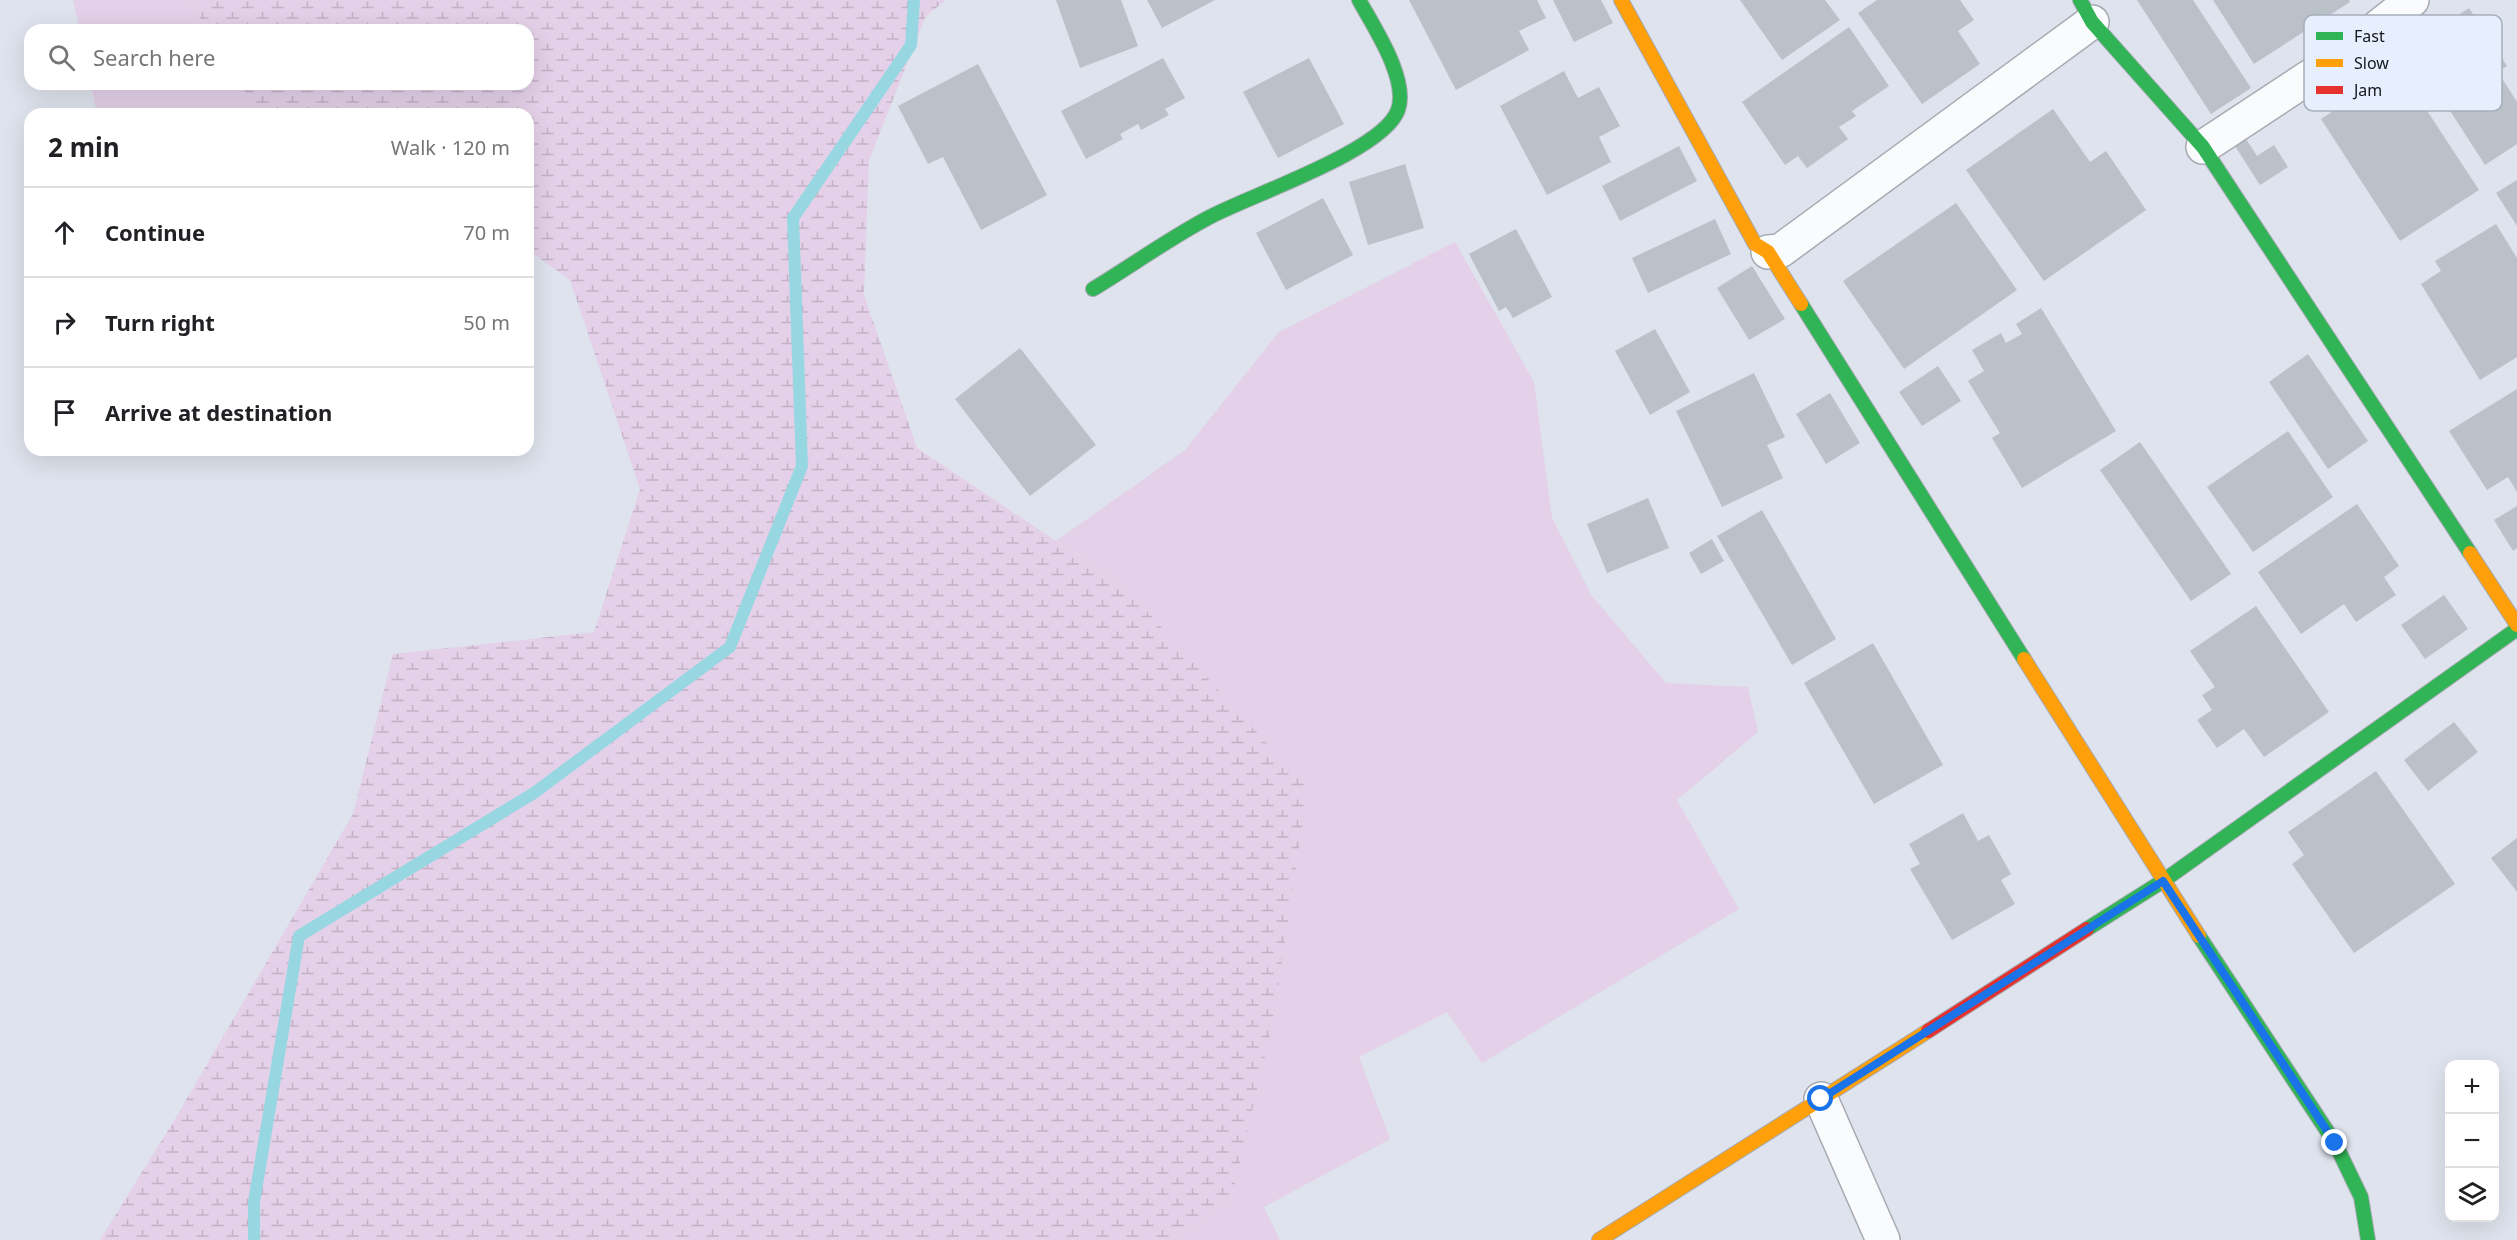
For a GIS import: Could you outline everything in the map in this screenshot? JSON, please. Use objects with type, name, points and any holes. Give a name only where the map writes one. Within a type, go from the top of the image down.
[{"type":"street","points":[[1093,289],[1208,218],[1362,146],[1387,128],[1398,110],[1399,87],[1389,57],[1359,0]]},
{"type":"street","points":[[1621,0],[1755,244],[1768,252],[2163,881],[2335,1143],[2361,1197],[2368,1240]]},
{"type":"street","points":[[2393,15],[2412,0]]},
{"type":"street","points":[[1599,1240],[2163,881],[2517,627],[2204,147],[2086,11],[1780,251],[1768,252]]},
{"type":"street","points":[[2204,147],[2304,81]]},
{"type":"street","points":[[1821,1099],[1883,1240]]},
{"type":"green space","points":[[73,0],[189,0],[203,24],[79,24]]},
{"type":"green space","points":[[189,0],[946,0],[926,16],[869,160],[864,295],[917,448],[1126,588],[1308,789],[1272,1026],[1231,1201],[1172,1240],[100,1240],[175,1119],[353,814],[393,654],[594,632],[640,489],[570,280],[534,254],[534,108],[254,108],[244,90],[534,90],[534,24],[203,24]]},
{"type":"green space","points":[[92,90],[244,90],[254,108],[96,108]]},
{"type":"green space","points":[[1455,242],[1534,382],[1552,518],[1592,596],[1666,683],[1748,687],[1758,732],[1677,800],[1739,909],[1482,1063],[1447,1012],[1359,1057],[1390,1139],[1264,1207],[1280,1240],[1172,1240],[1231,1201],[1126,588],[1056,541],[1185,450],[1279,332]]},
{"type":"building","points":[[1056,0],[1121,0],[1138,46],[1080,68]]},
{"type":"building","points":[[1147,0],[1215,0],[1162,28]]},
{"type":"building","points":[[1409,0],[1537,0],[1546,18],[1519,31],[1529,50],[1456,90]]},
{"type":"building","points":[[1553,0],[1601,0],[1613,23],[1574,42]]},
{"type":"building","points":[[1740,0],[1825,0],[1840,20],[1782,60]]},
{"type":"building","points":[[1877,0],[1960,0],[1974,20],[1958,31],[1980,64],[1922,104],[1858,13]]},
{"type":"building","points":[[2137,0],[2193,0],[2251,88],[2211,114]]},
{"type":"building","points":[[2213,0],[2349,0],[2350,2],[2330,15],[2304,15],[2304,32],[2254,64]]},
{"type":"building","points":[[2469,8],[2474,15],[2458,15]]},
{"type":"building","points":[[1849,27],[1889,86],[1852,111],[1856,116],[1839,127],[1848,139],[1807,168],[1798,156],[1785,165],[1742,102]]},
{"type":"building","points":[[1163,58],[1185,98],[1165,109],[1169,115],[1141,130],[1138,124],[1120,134],[1123,139],[1086,159],[1061,111]]},
{"type":"building","points":[[1309,58],[1344,124],[1278,158],[1243,92]]},
{"type":"building","points":[[2502,58],[2507,66],[2502,69]]},
{"type":"building","points":[[978,64],[1047,195],[981,230],[943,157],[928,164],[898,106]]},
{"type":"building","points":[[1564,71],[1578,98],[1599,87],[1620,126],[1599,137],[1611,162],[1547,195],[1500,106]]},
{"type":"building","points":[[2502,78],[2517,102],[2517,144],[2485,165],[2450,111],[2502,111]]},
{"type":"building","points":[[2053,109],[2090,162],[2106,151],[2146,210],[2044,281],[1966,170]]},
{"type":"building","points":[[2333,111],[2427,111],[2479,190],[2400,241],[2321,119]]},
{"type":"building","points":[[2246,139],[2257,156],[2274,145],[2288,167],[2260,185],[2235,146]]},
{"type":"building","points":[[1679,146],[1697,181],[1620,221],[1602,186]]},
{"type":"building","points":[[1405,164],[1424,228],[1368,245],[1349,182]]},
{"type":"building","points":[[2517,180],[2517,226],[2496,193]]},
{"type":"building","points":[[1323,198],[1353,255],[1286,290],[1256,233]]},
{"type":"building","points":[[1956,203],[2017,290],[1904,369],[1843,281]]},
{"type":"building","points":[[1715,219],[1731,254],[1648,293],[1632,258]]},
{"type":"building","points":[[2496,224],[2517,258],[2517,357],[2480,380],[2421,284],[2441,271],[2435,261]]},
{"type":"building","points":[[1516,229],[1552,297],[1513,318],[1506,307],[1499,311],[1469,254]]},
{"type":"building","points":[[1752,266],[1785,319],[1749,340],[1717,288]]},
{"type":"building","points":[[2041,308],[2116,431],[2022,488],[1992,438],[2000,433],[1968,381],[1984,371],[1972,350],[2001,333],[2006,343],[2022,334],[2016,324]]},
{"type":"building","points":[[1655,329],[1690,392],[1650,415],[1615,351]]},
{"type":"building","points":[[1020,348],[1096,445],[1030,496],[955,399]]},
{"type":"building","points":[[2308,354],[2368,441],[2328,469],[2269,382]]},
{"type":"building","points":[[1938,366],[1961,401],[1922,426],[1899,392]]},
{"type":"building","points":[[1754,373],[1785,437],[1767,445],[1783,478],[1722,507],[1676,411]]},
{"type":"building","points":[[2517,389],[2517,492],[2508,477],[2487,490],[2449,431]]},
{"type":"building","points":[[1830,393],[1860,443],[1826,464],[1796,414]]},
{"type":"building","points":[[2288,431],[2333,497],[2253,552],[2207,487]]},
{"type":"building","points":[[2140,442],[2231,574],[2191,601],[2100,470]]},
{"type":"building","points":[[1648,498],[1669,548],[1607,573],[1587,524]]},
{"type":"building","points":[[2357,504],[2399,566],[2384,577],[2396,595],[2356,622],[2344,604],[2301,634],[2258,572]]},
{"type":"building","points":[[2517,506],[2517,548],[2513,551],[2494,520]]},
{"type":"building","points":[[1762,510],[1836,639],[1792,665],[1717,536]]},
{"type":"building","points":[[1712,539],[1724,561],[1701,574],[1689,553]]},
{"type":"building","points":[[2444,595],[2468,629],[2425,659],[2401,625]]},
{"type":"building","points":[[2256,606],[2329,712],[2264,757],[2244,729],[2217,748],[2197,720],[2212,710],[2202,695],[2215,687],[2190,651]]},
{"type":"building","points":[[1873,643],[1943,765],[1874,804],[1804,683]]},
{"type":"building","points":[[2454,722],[2478,752],[2428,791],[2404,760]]},
{"type":"building","points":[[2376,771],[2455,884],[2354,953],[2292,864],[2304,855],[2288,832]]},
{"type":"building","points":[[1963,813],[1978,841],[1989,835],[2011,874],[2001,880],[2015,904],[1952,940],[1910,869],[1920,864],[1909,844]]},
{"type":"building","points":[[2517,838],[2517,892],[2491,858]]},
{"type":"waterway","points":[[254,1240],[254,1202],[299,936],[534,793],[730,647],[802,466],[793,218],[911,45],[914,0]]},
{"type":"traffic: fast","points":[[1093,289],[1206,219],[1312,172],[1367,142],[1387,126],[1398,110],[1399,83],[1388,53],[1359,0]]},
{"type":"traffic: fast","points":[[2080,0],[2092,22],[2203,147],[2470,553]]},
{"type":"traffic: fast","points":[[1801,304],[2024,659]]},
{"type":"traffic: fast","points":[[2087,929],[2163,881],[2517,629]]},
{"type":"traffic: fast","points":[[2199,936],[2335,1143],[2361,1197],[2368,1240]]},
{"type":"traffic: slow","points":[[1621,0],[1755,244],[1768,252],[1801,304]]},
{"type":"traffic: slow","points":[[2470,553],[2517,625]]},
{"type":"traffic: slow","points":[[2024,659],[2199,936]]},
{"type":"traffic: slow","points":[[1599,1240],[1928,1031]]},
{"type":"traffic: jam","points":[[1928,1031],[2087,929]]},
{"type":"route","points":[[1821,1099],[2163,881],[2335,1143]]}]
